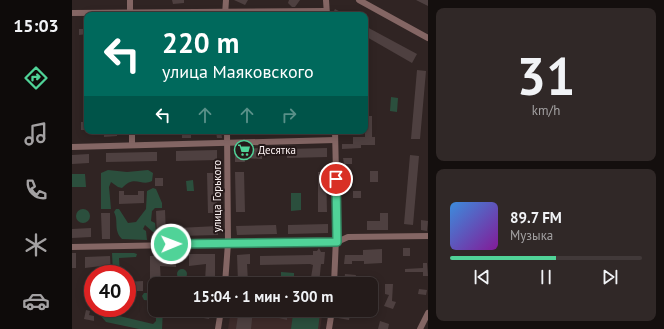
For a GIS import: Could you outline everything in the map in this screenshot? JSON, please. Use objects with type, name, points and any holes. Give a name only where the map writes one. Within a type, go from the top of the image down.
[{"type":"street","points":[[130,0],[130,12]]},
{"type":"street","points":[[225,12],[226,0]]},
{"type":"street","points":[[326,0],[326,12]]},
{"type":"street","points":[[359,0],[428,38]]},
{"type":"street","points":[[72,13],[84,13]]},
{"type":"street","points":[[132,134],[132,146]]},
{"type":"street","name":"улица Горького","points":[[226,277],[228,243],[227,134]]},
{"type":"street","points":[[334,277],[337,242],[335,134]]},
{"type":"street","points":[[72,147],[335,140]]},
{"type":"street","points":[[72,247],[337,242],[348,237],[428,236]]},
{"type":"street","points":[[420,329],[428,313]]},
{"type":"street","points":[[218,329],[220,317]]},
{"type":"street","points":[[329,329],[331,317]]},
{"type":"shaded area","points":[[230,317],[322,317],[320,329],[228,329]]},
{"type":"green space","points":[[391,97],[398,98],[397,112],[390,111]]},
{"type":"green space","points":[[108,170],[127,172],[148,170],[153,173],[152,181],[144,183],[134,181],[122,188],[111,182],[109,187],[111,209],[101,209],[101,173]]},
{"type":"green space","points":[[72,174],[85,174],[86,187],[72,187]]},
{"type":"green space","points":[[193,180],[194,191],[187,191],[186,181]]},
{"type":"green space","points":[[153,188],[156,189],[162,203],[162,208],[155,208],[152,211],[151,221],[155,223],[156,232],[153,232],[145,225],[143,229],[146,231],[147,240],[122,239],[119,236],[114,212],[116,209],[119,209],[128,223],[136,222],[146,209],[147,191]]},
{"type":"green space","points":[[291,193],[301,193],[301,210],[291,211]]},
{"type":"green space","points":[[83,209],[88,211],[90,216],[88,221],[83,223],[78,221],[76,216],[78,211]]},
{"type":"green space","points":[[112,253],[137,254],[136,257],[119,258],[119,265],[113,265]]},
{"type":"green space","points":[[180,269],[184,269],[187,272],[186,277],[177,276],[177,272]]},
{"type":"green space","points":[[281,272],[294,273],[294,277],[281,277]]},
{"type":"green space","points":[[144,293],[148,293],[148,300],[144,300],[142,296]]},
{"type":"green space","points":[[102,317],[123,317],[153,324],[156,321],[156,317],[163,317],[162,329],[139,329],[106,322]]},
{"type":"green space","points":[[293,317],[320,317],[318,329],[291,329]]},
{"type":"building","points":[[172,0],[184,0],[184,3],[173,4]]},
{"type":"building","points":[[234,0],[248,0],[245,5]]},
{"type":"building","points":[[289,0],[300,0],[295,7],[292,7],[288,3]]},
{"type":"building","points":[[416,0],[428,0],[428,6]]},
{"type":"building","points":[[335,9],[340,12],[334,12]]},
{"type":"building","points":[[368,28],[417,54],[412,63],[368,38]]},
{"type":"building","points":[[79,29],[84,29],[84,34],[79,35]]},
{"type":"building","points":[[417,70],[426,71],[420,139],[411,139]]},
{"type":"building","points":[[368,116],[372,116],[372,137],[375,137],[375,145],[361,145],[361,148],[342,149],[342,144],[353,144],[353,137],[365,137],[365,134],[368,134]]},
{"type":"building","points":[[81,122],[84,122],[84,130],[81,130]]},
{"type":"building","points":[[104,134],[117,134],[117,136],[104,137]]},
{"type":"building","points":[[182,134],[191,134],[191,138],[182,138]]},
{"type":"building","points":[[216,134],[221,134],[222,138],[217,138]]},
{"type":"building","points":[[262,148],[262,159],[244,158],[245,162],[235,162],[235,149]]},
{"type":"building","points":[[327,148],[327,157],[287,158],[287,149]]},
{"type":"building","points":[[217,150],[217,160],[176,161],[176,151]]},
{"type":"building","points":[[157,152],[157,161],[106,162],[106,153]]},
{"type":"building","points":[[89,154],[89,163],[72,164],[72,155]]},
{"type":"building","points":[[410,155],[419,156],[413,225],[404,224]]},
{"type":"building","points":[[343,158],[352,158],[352,164],[344,164]]},
{"type":"building","points":[[370,171],[378,171],[378,182],[370,182]]},
{"type":"building","points":[[235,172],[244,172],[245,212],[236,212]]},
{"type":"building","points":[[318,172],[326,172],[327,212],[318,212]]},
{"type":"building","points":[[207,173],[216,173],[217,213],[208,213]]},
{"type":"building","points":[[155,178],[163,178],[163,186],[155,186]]},
{"type":"building","points":[[119,191],[124,191],[124,195],[138,195],[138,191],[144,191],[144,203],[119,204]]},
{"type":"building","points":[[353,191],[361,191],[361,198],[353,198]]},
{"type":"building","points":[[165,210],[166,236],[157,237],[156,211]]},
{"type":"building","points":[[101,213],[110,213],[110,239],[102,239]]},
{"type":"building","points":[[380,213],[388,213],[388,230],[367,230],[367,221],[380,221]]},
{"type":"building","points":[[421,220],[428,221],[427,231],[421,230]]},
{"type":"building","points":[[328,224],[328,233],[288,234],[288,225]]},
{"type":"building","points":[[276,225],[277,234],[237,235],[236,226]]},
{"type":"building","points":[[218,226],[218,235],[178,236],[178,228]]},
{"type":"building","points":[[91,228],[91,237],[72,238],[72,229]]},
{"type":"building","points":[[319,248],[321,252],[325,252],[324,264],[321,264],[320,277],[311,277],[313,265],[310,264],[260,265],[260,256],[313,255],[313,251],[317,251]]},
{"type":"building","points":[[403,248],[410,248],[410,256],[403,256]]},
{"type":"building","points":[[382,249],[382,263],[364,264],[364,261],[352,261],[352,264],[344,264],[345,255],[363,255],[363,250]]},
{"type":"building","points":[[72,253],[76,253],[76,268],[72,268]]},
{"type":"building","points":[[189,254],[215,254],[215,277],[205,277],[206,264],[189,266]]},
{"type":"building","points":[[250,254],[250,264],[247,264],[248,277],[238,277],[237,255]]},
{"type":"building","points":[[176,255],[176,267],[160,266],[161,277],[150,277],[150,256]]},
{"type":"building","points":[[110,256],[110,265],[85,265],[85,257]]},
{"type":"building","points":[[423,263],[427,263],[428,276],[423,276],[423,272],[405,272],[405,269],[423,268]]},
{"type":"building","points":[[345,274],[356,275],[356,277],[345,277]]},
{"type":"building","points":[[136,281],[143,281],[143,291],[136,291]]},
{"type":"building","points":[[385,284],[393,284],[392,301],[396,302],[393,309],[384,306],[389,295],[385,294]]},
{"type":"building","points":[[419,289],[427,290],[426,295],[418,294]]},
{"type":"building","points":[[84,317],[94,317],[94,321],[84,319]]},
{"type":"building","points":[[198,317],[209,317],[209,319]]},
{"type":"building","points":[[238,317],[252,317],[251,329],[236,329]]},
{"type":"building","points":[[287,317],[287,320],[279,318]]},
{"type":"building","points":[[338,317],[350,317],[349,320]]},
{"type":"building","points":[[380,321],[389,324],[388,329],[378,329]]},
{"type":"place","name":"Десятка","points":[[244,150]]},
{"type":"route","points":[[171,244],[337,242],[336,179]]}]
